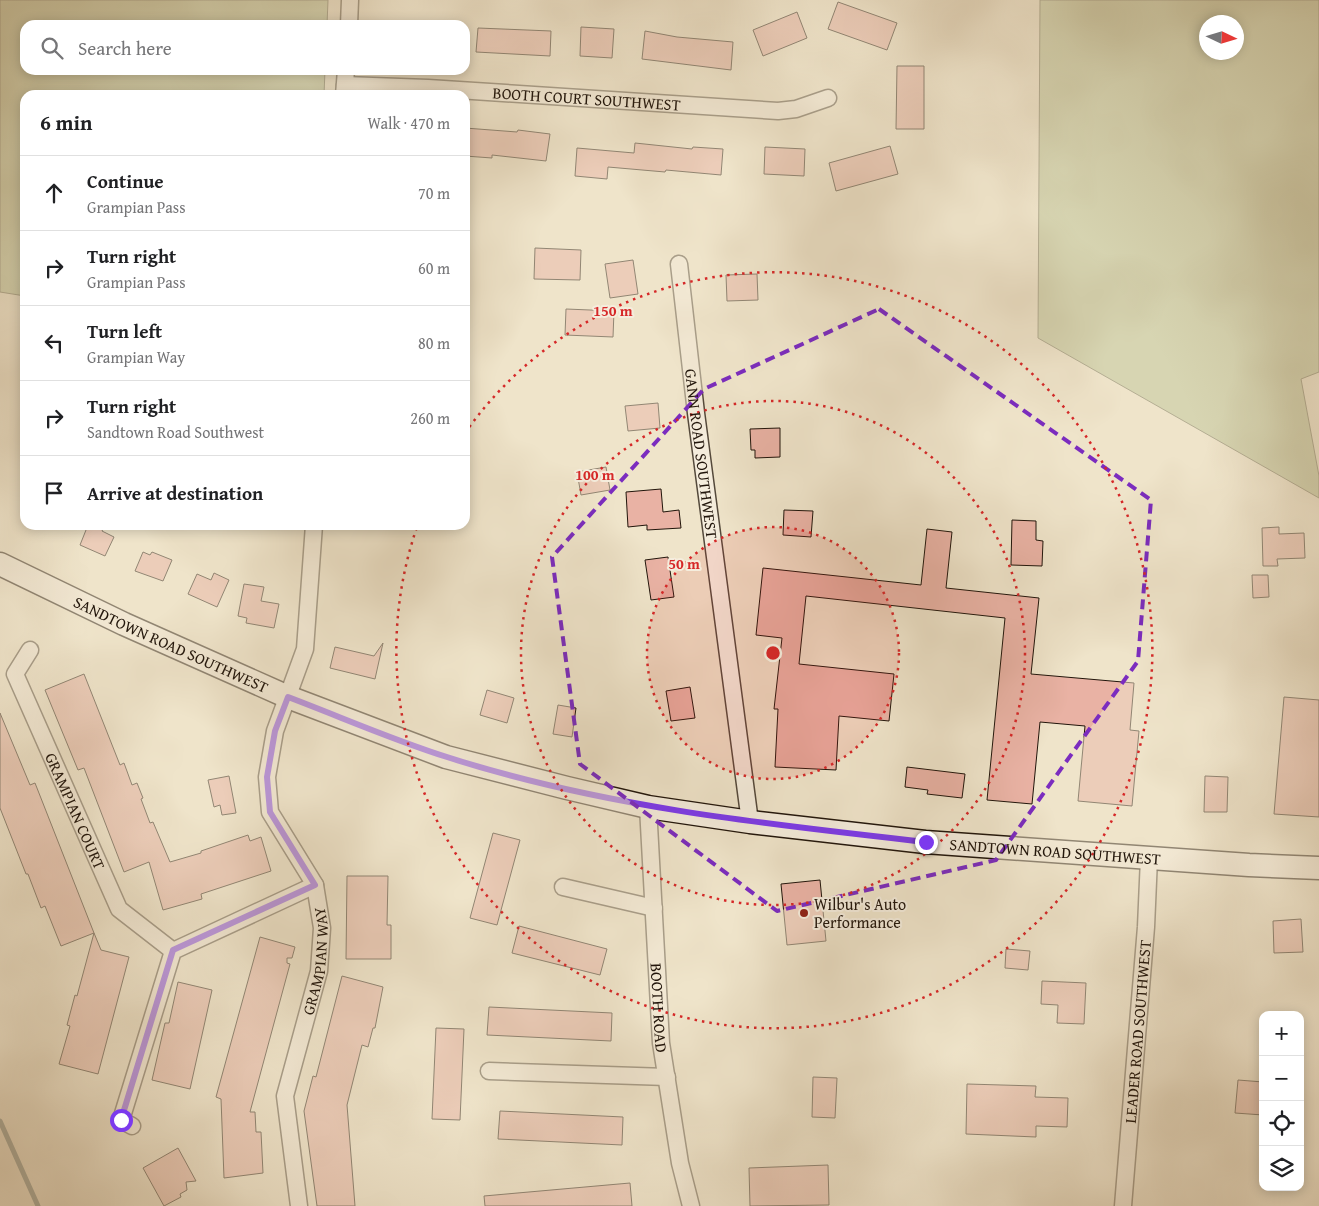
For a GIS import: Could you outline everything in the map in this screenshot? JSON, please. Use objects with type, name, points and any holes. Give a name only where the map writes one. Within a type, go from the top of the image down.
[{"type":"street","points":[[349,20],[350,0]]},
{"type":"street","name":"BOOTH COURT SOUTHWEST","points":[[345,83],[458,90]]},
{"type":"street","name":"BOOTH COURT SOUTHWEST","points":[[470,91],[778,111],[796,109],[828,98]]},
{"type":"street","name":"GANN ROAD SOUTHWEST","points":[[679,264],[696,413],[750,822]]},
{"type":"street","name":"GRAMPIAN WAY","points":[[299,1206],[285,1096],[319,971],[322,928],[315,885],[270,812],[267,777],[275,731],[304,649],[314,530]]},
{"type":"street","name":"SANDTOWN ROAD SOUTHWEST","points":[[0,564],[124,624],[288,697],[446,757],[648,807],[750,822],[926,842],[1319,868]]},
{"type":"street","name":"GRAMPIAN COURT","points":[[30,650],[15,674],[119,909],[173,950]]},
{"type":"street","name":"BOOTH ROAD","points":[[648,807],[661,1043],[680,1163],[691,1206]]},
{"type":"street","name":"LEADER ROAD SOUTHWEST","points":[[1123,1206],[1146,927],[1149,858]]},
{"type":"street","points":[[132,1126],[121,1120],[173,950],[315,885]]},
{"type":"street","points":[[563,888],[654,908]]},
{"type":"street","points":[[489,1071],[667,1077]]},
{"type":"highlighted area","points":[[879,309],[1151,500],[1138,661],[996,860],[777,911],[580,764],[552,557],[704,389]]},
{"type":"green space","points":[[0,0],[328,0],[327,20],[20,20],[20,75],[325,75],[324,90],[20,90],[20,295],[0,292]]},
{"type":"green space","points":[[1040,0],[1319,0],[1319,372],[1301,379],[1319,476],[1319,498],[1038,338]]},
{"type":"building","points":[[838,2],[897,23],[887,50],[828,29]]},
{"type":"building","points":[[797,12],[807,38],[763,56],[753,30]]},
{"type":"building","points":[[581,27],[614,29],[612,58],[580,56]]},
{"type":"building","points":[[478,28],[551,31],[550,56],[476,52]]},
{"type":"building","points":[[645,31],[677,37],[733,42],[731,70],[642,59]]},
{"type":"building","points":[[897,66],[924,66],[924,129],[896,129]]},
{"type":"building","points":[[470,128],[517,132],[518,130],[550,134],[546,161],[492,155],[492,158],[470,156]]},
{"type":"building","points":[[635,143],[692,149],[693,147],[723,149],[721,175],[608,167],[607,179],[575,176],[577,148],[634,153]]},
{"type":"building","points":[[890,146],[898,174],[836,191],[829,163]]},
{"type":"building","points":[[765,147],[805,149],[804,176],[764,174]]},
{"type":"building","points":[[535,248],[581,250],[580,280],[534,279]]},
{"type":"building","points":[[633,260],[638,294],[610,298],[605,264]]},
{"type":"building","points":[[757,274],[758,300],[727,301],[726,275]]},
{"type":"building","points":[[566,309],[614,311],[613,337],[565,335]]},
{"type":"building","points":[[658,403],[660,428],[628,431],[625,406]]},
{"type":"building","points":[[780,428],[780,457],[755,458],[755,450],[751,450],[750,429]]},
{"type":"building","points":[[606,467],[610,490],[581,495],[577,472]]},
{"type":"building","points":[[661,489],[663,512],[679,510],[681,528],[647,530],[647,525],[628,527],[626,492]]},
{"type":"building","points":[[784,510],[813,511],[811,537],[783,535]]},
{"type":"building","points":[[1012,520],[1036,521],[1036,540],[1043,541],[1042,566],[1011,565]]},
{"type":"building","points":[[1279,527],[1279,534],[1304,533],[1305,558],[1277,559],[1278,566],[1263,566],[1262,528]]},
{"type":"building","points":[[927,529],[952,532],[946,588],[1039,598],[1031,674],[1134,683],[1130,730],[1139,731],[1132,806],[1078,801],[1085,726],[1040,722],[1032,804],[987,800],[1005,618],[806,596],[799,664],[894,674],[889,721],[839,716],[836,770],[775,767],[778,709],[774,709],[782,638],[756,635],[763,568],[921,585]]},
{"type":"building","points":[[86,530],[102,530],[114,537],[105,556],[80,545]]},
{"type":"building","points":[[143,552],[150,555],[152,552],[172,560],[163,581],[135,571]]},
{"type":"building","points":[[668,557],[674,597],[651,600],[645,560]]},
{"type":"building","points":[[214,573],[229,580],[217,607],[188,594],[197,574],[211,580]]},
{"type":"building","points":[[1252,575],[1268,575],[1269,597],[1253,598]]},
{"type":"building","points":[[244,584],[264,587],[261,601],[279,604],[274,628],[246,623],[247,618],[238,616]]},
{"type":"building","points":[[383,643],[375,679],[330,668],[335,647],[374,656]]},
{"type":"building","points":[[84,674],[120,765],[124,763],[132,785],[137,783],[150,823],[153,822],[170,862],[201,853],[201,851],[248,835],[250,841],[261,837],[271,871],[201,894],[202,899],[163,910],[149,862],[124,872],[84,768],[78,770],[45,690]]},
{"type":"building","points":[[690,687],[695,718],[671,721],[666,691]]},
{"type":"building","points":[[487,690],[514,698],[507,723],[480,715]]},
{"type":"building","points":[[1284,697],[1319,700],[1319,817],[1274,814]]},
{"type":"building","points":[[558,705],[576,708],[572,737],[553,734]]},
{"type":"building","points":[[0,713],[30,785],[35,783],[94,933],[61,946],[45,906],[41,908],[0,808]]},
{"type":"building","points":[[907,767],[965,774],[962,798],[927,794],[928,790],[905,787]]},
{"type":"building","points":[[229,776],[236,813],[222,815],[220,805],[214,807],[208,780]]},
{"type":"building","points":[[1205,776],[1228,777],[1227,812],[1204,812]]},
{"type":"building","points":[[493,833],[520,840],[497,925],[470,918]]},
{"type":"building","points":[[347,876],[388,876],[387,925],[391,925],[391,959],[346,959]]},
{"type":"building","name":"Wilbur's Auto Performance","points":[[820,880],[826,941],[787,945],[781,884]]},
{"type":"building","points":[[1301,919],[1303,952],[1274,953],[1273,921]]},
{"type":"building","points":[[519,926],[607,949],[600,975],[512,953]]},
{"type":"building","points":[[94,933],[101,950],[129,957],[98,1074],[59,1064],[70,1026],[67,1025],[75,995],[77,996]]},
{"type":"building","points":[[260,937],[295,947],[292,958],[287,958],[287,963],[290,964],[250,1112],[255,1112],[256,1132],[261,1132],[263,1173],[224,1178],[221,1099],[216,1097]]},
{"type":"building","points":[[1006,949],[1030,951],[1028,970],[1005,968]]},
{"type":"building","points":[[342,976],[383,987],[375,1028],[373,1028],[368,1047],[362,1045],[347,1105],[355,1206],[317,1206],[304,1111],[313,1076],[316,1077]]},
{"type":"building","points":[[1042,981],[1086,983],[1084,1024],[1057,1023],[1058,1005],[1041,1004]]},
{"type":"building","points":[[178,982],[212,990],[190,1089],[152,1080],[165,1023],[169,1023]]},
{"type":"building","points":[[489,1007],[612,1013],[611,1041],[487,1035]]},
{"type":"building","points":[[436,1028],[464,1029],[460,1120],[432,1119]]},
{"type":"building","points":[[813,1077],[837,1078],[835,1118],[812,1117]]},
{"type":"building","points":[[1238,1080],[1259,1082],[1259,1115],[1235,1113]]},
{"type":"building","points":[[967,1084],[1036,1086],[1035,1097],[1068,1098],[1067,1127],[1036,1126],[1036,1137],[966,1134]]},
{"type":"building","points":[[500,1111],[623,1117],[622,1145],[498,1139]]},
{"type":"building","points":[[178,1148],[196,1181],[186,1182],[187,1190],[180,1194],[181,1197],[164,1206],[143,1168]]},
{"type":"building","points":[[828,1165],[829,1205],[750,1206],[749,1168]]},
{"type":"building","points":[[630,1183],[632,1206],[485,1206],[484,1196]]},
{"type":"waterway","points":[[0,1121],[38,1206]]},
{"type":"place","name":"Wilbur's Auto Performance","points":[[804,913]]},
{"type":"route","points":[[121,1120],[173,950],[315,885],[270,812],[267,777],[275,731],[288,697],[446,757],[648,807],[750,822],[926,842]]}]
